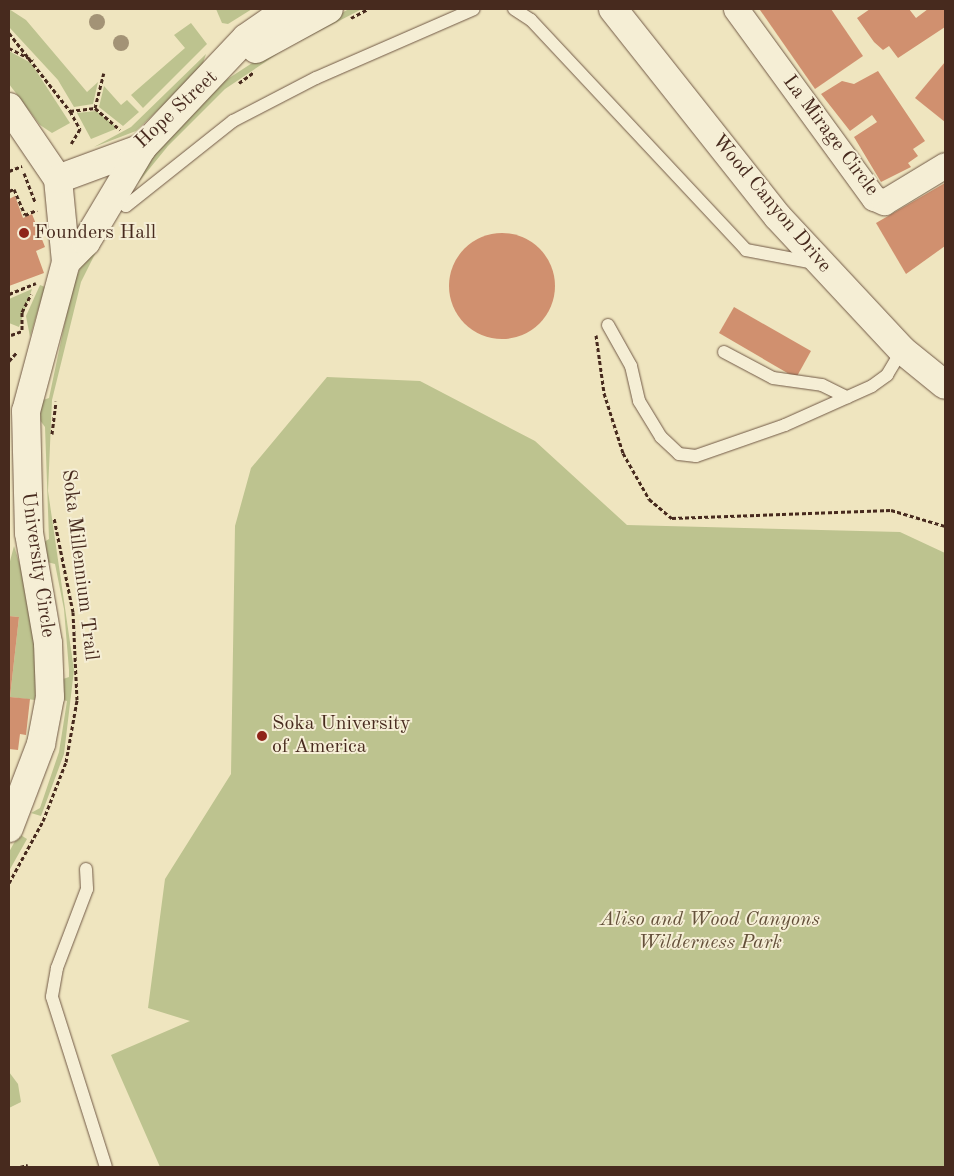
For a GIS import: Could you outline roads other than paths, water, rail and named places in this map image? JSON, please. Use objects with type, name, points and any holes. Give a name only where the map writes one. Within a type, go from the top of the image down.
[{"type":"street","name":"Hope Street","points":[[58,179],[142,148],[236,55],[246,38],[288,9]]},
{"type":"street","name":"Wood Canyon Drive","points":[[613,9],[820,264],[902,350],[945,385]]},
{"type":"street","name":"La Mirage Circle","points":[[736,9],[874,198],[884,202],[945,165]]},
{"type":"street","name":"Hope Street","points":[[236,55],[252,52],[337,15]]},
{"type":"street","name":"University Circle","points":[[9,107],[58,179],[66,262],[26,411],[28,515],[48,643],[50,697],[41,744],[9,828]]},
{"type":"street","points":[[66,262],[86,242],[120,200],[142,148]]},
{"type":"lane","points":[[120,200],[233,121],[316,78],[474,9]]},
{"type":"lane","points":[[514,9],[531,20],[746,250],[820,264]]},
{"type":"lane","points":[[608,325],[631,366],[639,401],[661,437],[679,454],[696,456],[847,397],[887,375],[902,350]]},
{"type":"lane","points":[[724,352],[773,378],[822,385],[847,397]]},
{"type":"lane","points":[[86,869],[88,889],[57,968],[52,997],[106,1167]]},
{"type":"place","name":"Founders Hall","points":[[24,233]]},
{"type":"place","name":"Soka University of America","points":[[262,736]]},
{"type":"park label","name":"Aliso and Wood Canyons Wilderness Park","points":[[710,932]]}]
